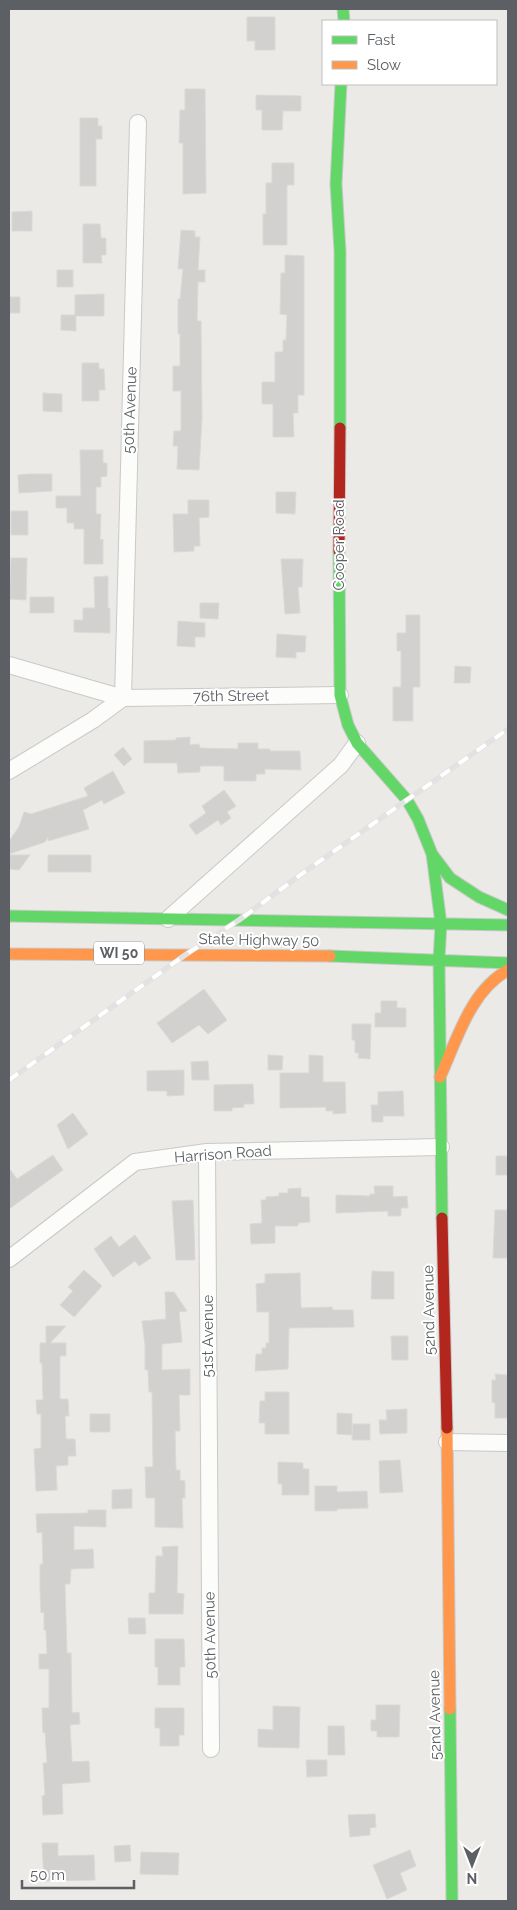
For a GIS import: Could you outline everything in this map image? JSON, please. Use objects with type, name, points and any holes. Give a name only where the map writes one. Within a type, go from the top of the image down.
[{"type":"street","name":"Cooper Road","points":[[341,85],[336,184],[340,251],[340,695],[345,718],[357,743]]},
{"type":"street","name":"50th Avenue","points":[[123,698],[138,123]]},
{"type":"street","name":"76th Street","points":[[9,665],[123,698],[340,695]]},
{"type":"street","points":[[9,771],[93,720],[123,698]]},
{"type":"street","points":[[168,919],[342,765],[357,743]]},
{"type":"street","name":"52nd Avenue","points":[[357,743],[378,765],[406,800],[418,819],[432,854],[441,924],[440,1077],[447,1442],[452,1901]]},
{"type":"street","points":[[432,854],[450,878],[479,898],[508,910]]},
{"type":"street","name":"State Highway 50","points":[[9,916],[508,925]]},
{"type":"street","points":[[424,936],[432,934],[441,924]]},
{"type":"street","points":[[230,954],[269,944]]},
{"type":"street","points":[[440,959],[449,945]]},
{"type":"street","name":"State Highway 50","points":[[9,954],[230,954],[440,959],[508,963]]},
{"type":"street","points":[[440,1077],[475,1001],[500,973],[508,970]]},
{"type":"street","name":"Harrison Road","points":[[9,1259],[135,1162],[207,1152],[441,1147]]},
{"type":"street","name":"51st Avenue","points":[[207,1152],[208,1520]]},
{"type":"street","points":[[447,1442],[508,1443]]},
{"type":"street","name":"50th Avenue","points":[[208,1520],[211,1749]]},
{"type":"building","points":[[247,17],[275,17],[275,50],[255,50],[255,41],[247,41]]},
{"type":"building","points":[[185,89],[205,89],[206,193],[183,194],[183,143],[179,143],[180,110],[185,110]]},
{"type":"building","points":[[256,95],[301,96],[301,111],[283,111],[282,130],[262,130],[262,110],[256,110]]},
{"type":"building","points":[[80,118],[98,118],[98,126],[102,126],[102,139],[96,139],[96,186],[80,186]]},
{"type":"building","points":[[272,163],[294,163],[294,185],[287,185],[287,245],[263,245],[266,183],[272,183]]},
{"type":"building","points":[[32,211],[32,231],[12,231],[12,212]]},
{"type":"building","points":[[83,224],[100,224],[101,238],[106,238],[106,255],[101,255],[102,263],[83,263]]},
{"type":"building","points":[[181,230],[195,231],[195,237],[200,237],[198,270],[205,270],[205,282],[198,282],[197,321],[201,321],[202,418],[199,470],[177,469],[178,446],[173,446],[174,431],[181,431],[181,391],[173,391],[173,366],[180,366],[178,299],[180,299],[183,269],[178,269]]},
{"type":"building","points":[[285,255],[304,256],[304,395],[298,395],[298,413],[293,413],[294,437],[273,437],[273,404],[262,404],[262,382],[275,382],[275,352],[283,352],[283,340],[286,340],[287,315],[280,314],[281,273],[285,273]]},
{"type":"building","points":[[57,270],[73,270],[73,287],[57,287]]},
{"type":"building","points":[[104,294],[104,316],[76,316],[76,331],[61,330],[61,315],[75,315],[75,295]]},
{"type":"building","points":[[9,297],[20,297],[20,313],[9,313]]},
{"type":"building","points":[[82,363],[99,363],[99,369],[104,369],[105,390],[99,390],[99,401],[82,401]]},
{"type":"building","points":[[43,393],[62,394],[62,412],[43,411]]},
{"type":"building","points":[[80,450],[103,450],[103,463],[107,463],[107,476],[101,477],[101,487],[96,487],[96,514],[101,514],[100,540],[103,539],[103,564],[84,564],[84,529],[74,529],[74,523],[67,523],[67,508],[56,508],[56,496],[81,496]]},
{"type":"building","points":[[52,474],[52,491],[19,493],[18,475]]},
{"type":"building","points":[[276,492],[296,492],[295,514],[276,513]]},
{"type":"building","points":[[188,500],[209,500],[209,517],[199,518],[200,546],[194,546],[194,551],[174,552],[173,514],[188,514]]},
{"type":"building","points":[[11,511],[28,511],[28,535],[11,535]]},
{"type":"building","points":[[11,558],[27,558],[26,600],[9,599]]},
{"type":"building","points":[[281,559],[303,559],[302,587],[298,587],[300,613],[285,614]]},
{"type":"building","points":[[108,576],[110,633],[74,632],[74,620],[83,620],[83,608],[95,608],[94,577]]},
{"type":"building","points":[[30,597],[54,597],[54,613],[30,613]]},
{"type":"building","points":[[200,603],[219,603],[218,619],[200,618]]},
{"type":"building","points":[[406,615],[420,615],[420,687],[413,687],[413,721],[393,721],[393,687],[401,687],[401,651],[397,651],[397,633],[406,633]]},
{"type":"building","points":[[178,621],[205,623],[205,637],[195,637],[195,647],[177,646]]},
{"type":"building","points":[[277,634],[306,636],[305,652],[296,652],[296,658],[276,657]]},
{"type":"building","points":[[455,666],[471,667],[470,683],[454,683]]},
{"type":"building","points":[[190,737],[190,745],[199,744],[200,748],[238,749],[238,743],[258,743],[258,749],[300,751],[301,770],[265,769],[265,774],[256,774],[256,781],[224,781],[224,766],[200,766],[200,772],[178,773],[177,763],[144,763],[144,741],[176,740],[176,738]]},
{"type":"building","points":[[123,747],[132,759],[124,766],[114,755]]},
{"type":"building","points":[[113,771],[125,793],[104,804],[102,800],[83,810],[89,829],[48,841],[48,837],[45,842],[9,854],[9,841],[19,827],[24,812],[31,814],[88,796],[84,788]]},
{"type":"building","points":[[224,790],[236,806],[227,812],[231,818],[221,825],[218,820],[196,835],[189,825],[206,813],[202,806]]},
{"type":"building","points":[[9,855],[30,855],[19,870],[9,869]]},
{"type":"building","points":[[48,855],[91,855],[91,872],[48,872]]},
{"type":"building","points":[[204,989],[227,1020],[208,1034],[199,1025],[172,1043],[157,1023]]},
{"type":"building","points":[[381,1001],[397,1001],[397,1008],[406,1008],[406,1027],[375,1027],[375,1013],[381,1013]]},
{"type":"building","points":[[352,1024],[371,1024],[370,1059],[358,1058],[359,1053],[355,1053],[355,1040],[352,1040]]},
{"type":"building","points":[[268,1055],[283,1056],[282,1070],[268,1070]]},
{"type":"building","points":[[309,1055],[323,1056],[323,1082],[345,1082],[346,1113],[333,1114],[333,1111],[326,1111],[326,1107],[280,1108],[280,1073],[309,1073]]},
{"type":"building","points":[[208,1061],[209,1080],[192,1080],[191,1062]]},
{"type":"building","points":[[184,1070],[184,1095],[167,1096],[167,1091],[147,1091],[147,1071]]},
{"type":"building","points":[[253,1084],[254,1104],[244,1104],[244,1107],[232,1108],[232,1111],[214,1111],[214,1085]]},
{"type":"building","points":[[403,1091],[404,1116],[383,1116],[383,1122],[372,1122],[371,1105],[378,1105],[378,1092]]},
{"type":"building","points":[[73,1113],[88,1134],[68,1149],[57,1125]]},
{"type":"building","points":[[53,1155],[63,1170],[9,1209],[9,1168],[17,1179]]},
{"type":"building","points":[[496,1156],[508,1156],[508,1175],[496,1175]]},
{"type":"building","points":[[374,1186],[393,1186],[393,1197],[407,1196],[408,1208],[401,1208],[401,1216],[388,1216],[388,1211],[336,1213],[336,1195],[370,1196],[370,1194],[375,1194]]},
{"type":"building","points":[[301,1188],[301,1197],[309,1197],[310,1222],[298,1223],[298,1226],[275,1226],[275,1243],[251,1244],[250,1224],[262,1223],[261,1200],[266,1200],[266,1197],[279,1196],[279,1193],[288,1193],[288,1189]]},
{"type":"building","points":[[193,1200],[195,1260],[176,1260],[172,1201]]},
{"type":"building","points":[[495,1210],[508,1210],[508,1258],[493,1258]]},
{"type":"building","points":[[135,1235],[151,1258],[139,1266],[135,1261],[113,1277],[94,1249],[111,1236],[119,1247]]},
{"type":"building","points":[[84,1270],[102,1286],[74,1317],[60,1305],[73,1291],[68,1287]]},
{"type":"building","points":[[372,1271],[394,1272],[394,1299],[371,1299]]},
{"type":"building","points":[[300,1273],[301,1308],[332,1307],[333,1310],[353,1310],[354,1327],[289,1328],[288,1369],[255,1371],[256,1354],[262,1354],[262,1348],[266,1348],[266,1343],[269,1343],[269,1312],[257,1312],[256,1284],[265,1283],[265,1274]]},
{"type":"building","points":[[165,1292],[174,1292],[187,1311],[179,1312],[182,1342],[162,1344],[162,1370],[190,1369],[190,1395],[179,1395],[180,1431],[175,1431],[176,1470],[180,1470],[180,1480],[185,1481],[185,1498],[182,1498],[183,1528],[155,1527],[155,1498],[146,1498],[145,1467],[153,1467],[152,1392],[149,1392],[148,1370],[145,1370],[145,1345],[142,1321],[166,1319]]},
{"type":"building","points":[[46,1326],[66,1326],[50,1343],[66,1343],[66,1356],[60,1356],[60,1399],[68,1399],[69,1416],[65,1416],[66,1439],[75,1439],[76,1456],[68,1456],[68,1465],[56,1466],[57,1490],[36,1491],[34,1449],[41,1448],[41,1414],[37,1414],[36,1400],[43,1400],[40,1343],[46,1343]]},
{"type":"building","points":[[391,1336],[408,1336],[408,1360],[392,1360]]},
{"type":"building","points":[[495,1374],[508,1375],[508,1418],[495,1418],[495,1403],[492,1402],[492,1380],[496,1380]]},
{"type":"building","points":[[265,1392],[289,1392],[289,1434],[265,1434],[265,1423],[259,1423],[260,1401],[265,1401]]},
{"type":"building","points":[[407,1409],[407,1433],[380,1434],[379,1420],[387,1420],[386,1410]]},
{"type":"building","points":[[337,1413],[352,1414],[352,1435],[337,1434]]},
{"type":"building","points":[[90,1414],[110,1414],[110,1432],[90,1432]]},
{"type":"building","points":[[353,1424],[370,1424],[370,1440],[352,1440]]},
{"type":"building","points":[[400,1460],[403,1492],[380,1493],[379,1461]]},
{"type":"building","points":[[278,1462],[303,1463],[303,1469],[309,1469],[309,1495],[282,1495],[282,1484],[278,1484]]},
{"type":"building","points":[[315,1486],[337,1486],[337,1492],[367,1491],[368,1508],[315,1511]]},
{"type":"building","points":[[132,1489],[132,1508],[112,1509],[112,1490]]},
{"type":"building","points":[[88,1510],[106,1510],[106,1527],[74,1526],[74,1550],[93,1549],[94,1568],[71,1569],[70,1584],[65,1584],[67,1653],[71,1653],[72,1713],[79,1712],[80,1724],[70,1725],[72,1762],[89,1761],[90,1782],[62,1784],[63,1814],[43,1815],[42,1796],[45,1795],[43,1763],[47,1763],[42,1708],[49,1708],[49,1669],[39,1669],[39,1654],[47,1654],[46,1630],[44,1630],[44,1612],[41,1613],[40,1590],[40,1564],[43,1564],[42,1532],[37,1533],[36,1514],[88,1513]]},
{"type":"building","points":[[178,1546],[177,1593],[184,1594],[183,1614],[149,1614],[149,1593],[155,1593],[156,1556],[163,1556],[162,1547]]},
{"type":"building","points":[[128,1618],[145,1618],[146,1634],[129,1634]]},
{"type":"building","points":[[155,1639],[184,1639],[185,1667],[180,1667],[180,1685],[158,1685],[158,1667],[155,1667]]},
{"type":"building","points":[[376,1705],[400,1705],[399,1737],[377,1737],[377,1731],[371,1731],[371,1720],[376,1720]]},
{"type":"building","points":[[273,1706],[300,1707],[299,1748],[258,1747],[258,1729],[273,1730]]},
{"type":"building","points":[[155,1708],[184,1708],[184,1735],[179,1735],[179,1746],[160,1746],[160,1728],[155,1728]]},
{"type":"building","points":[[328,1726],[344,1726],[345,1755],[328,1755]]},
{"type":"building","points":[[306,1760],[327,1760],[327,1776],[307,1777]]},
{"type":"building","points":[[375,1814],[376,1827],[370,1828],[370,1835],[350,1837],[348,1815]]},
{"type":"building","points":[[42,1843],[58,1843],[58,1856],[94,1855],[95,1880],[44,1881]]},
{"type":"building","points":[[130,1845],[131,1861],[115,1862],[114,1846]]},
{"type":"building","points":[[410,1850],[416,1866],[400,1873],[407,1890],[387,1899],[373,1865]]},
{"type":"building","points":[[141,1852],[179,1853],[178,1875],[140,1874]]},
{"type":"railway","points":[[9,1080],[508,729]]},
{"type":"traffic: fast","points":[[343,9],[344,20]]},
{"type":"traffic: fast","points":[[340,428],[340,251],[336,184],[341,85]]},
{"type":"traffic: fast","points":[[339,551],[340,695],[348,725],[357,743],[407,800],[418,819],[432,854],[441,924],[439,959],[442,1218]]},
{"type":"traffic: fast","points":[[432,854],[450,878],[479,897],[508,910]]},
{"type":"traffic: fast","points":[[9,916],[508,925]]},
{"type":"traffic: fast","points":[[330,956],[508,963]]},
{"type":"traffic: fast","points":[[450,1709],[452,1901]]},
{"type":"traffic: slow","points":[[9,954],[330,956]]},
{"type":"traffic: slow","points":[[440,1077],[459,1032],[474,1003],[495,979],[508,970]]},
{"type":"traffic: slow","points":[[447,1428],[450,1709]]},
{"type":"traffic: jam","points":[[339,551],[340,428]]},
{"type":"traffic: jam","points":[[442,1218],[447,1428]]}]
